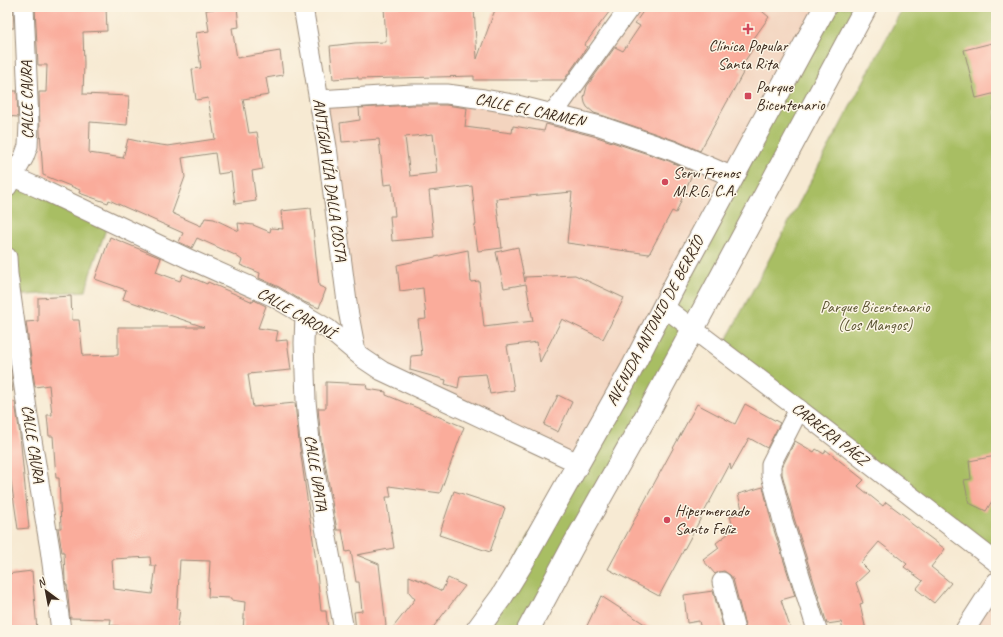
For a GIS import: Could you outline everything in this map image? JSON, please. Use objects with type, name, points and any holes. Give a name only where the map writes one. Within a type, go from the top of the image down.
[{"type":"street","name":"CALLE CAURA","points":[[9,179],[24,158],[28,146],[29,123],[24,7]]},
{"type":"street","name":"ANTIGUA VÍA DALLA COSTA","points":[[303,7],[327,147],[348,310],[356,352]]},
{"type":"street","points":[[553,114],[630,7]]},
{"type":"street","name":"AVENIDA ANTONIO DE BERRÍO","points":[[477,630],[502,596],[631,370],[681,273],[825,7]]},
{"type":"street","points":[[528,630],[693,329],[866,7]]},
{"type":"street","name":"CALLE EL CARMEN","points":[[319,100],[412,94],[447,94],[513,104],[600,126],[673,151],[733,177]]},
{"type":"street","name":"CALLE CARONÍ","points":[[9,179],[274,297],[328,329],[364,359],[382,371],[578,463]]},
{"type":"street","name":"CALLE CAURA","points":[[7,257],[8,274],[28,416],[50,549],[61,630]]},
{"type":"street","name":"CARRERA PÁEZ","points":[[664,307],[996,562]]},
{"type":"street","name":"CALLE UPATA","points":[[306,315],[304,343],[310,441],[344,630]]},
{"type":"street","points":[[799,410],[771,464],[770,475],[817,630]]},
{"type":"street","points":[[722,582],[735,630]]},
{"type":"street","points":[[965,630],[996,582]]},
{"type":"shaded area","points":[[630,7],[825,7],[578,463],[364,359],[319,100],[412,94],[553,114]]},
{"type":"shaded area","points":[[996,582],[996,630],[965,630]]},
{"type":"green space","points":[[825,7],[866,7],[528,630],[477,630]]},
{"type":"green space","name":"Parque Bicentenario (Los Mangos)","points":[[903,7],[996,7],[996,562],[721,350]]},
{"type":"green space","points":[[13,176],[109,221],[90,274],[86,291],[12,296],[7,257],[7,187]]},
{"type":"building","points":[[7,7],[13,7],[14,28],[7,28]]},
{"type":"building","points":[[35,7],[106,7],[107,31],[83,32],[83,94],[129,96],[127,125],[90,122],[89,153],[123,158],[128,139],[168,146],[215,139],[208,98],[196,100],[192,69],[201,68],[196,33],[209,31],[206,10],[237,7],[239,27],[232,28],[237,58],[280,51],[283,75],[266,78],[269,95],[243,99],[249,133],[257,132],[263,169],[252,171],[256,201],[235,204],[231,172],[218,174],[215,153],[182,158],[185,177],[172,213],[201,226],[205,218],[214,219],[239,231],[238,223],[253,225],[270,232],[271,228],[283,229],[281,211],[311,208],[319,286],[326,289],[319,308],[304,302],[279,287],[259,278],[260,273],[240,265],[242,260],[235,255],[197,238],[192,248],[179,242],[183,233],[109,200],[108,203],[79,193],[80,190],[43,175],[39,92],[46,92],[47,65],[38,65]]},
{"type":"building","points":[[384,7],[474,7],[477,59],[496,7],[613,7],[584,45],[587,47],[564,80],[474,80],[474,76],[358,79],[358,77],[333,79],[330,46],[355,43],[386,42]]},
{"type":"building","points":[[646,7],[757,7],[769,17],[752,41],[756,44],[739,70],[743,73],[700,151],[677,141],[594,113],[585,103],[584,98],[587,86],[615,47],[623,51],[640,26],[635,23]]},
{"type":"building","points":[[996,42],[996,93],[976,98],[964,50]]},
{"type":"building","points":[[7,91],[17,91],[18,117],[7,116]]},
{"type":"building","points":[[446,105],[467,108],[465,127],[512,133],[513,126],[544,131],[546,124],[597,137],[669,161],[693,172],[676,213],[672,211],[649,254],[567,243],[572,192],[496,199],[502,248],[478,251],[474,225],[476,225],[472,186],[429,191],[434,237],[392,241],[390,216],[395,216],[392,184],[384,185],[379,139],[342,142],[340,123],[360,120],[359,108]],"holes":[[[433,134],[437,173],[410,176],[405,137]]]},
{"type":"building","points":[[110,237],[161,258],[156,272],[180,281],[183,274],[207,284],[208,282],[253,302],[254,300],[266,306],[258,328],[278,331],[276,341],[287,340],[291,370],[248,374],[253,407],[295,403],[321,611],[326,611],[328,630],[243,630],[245,602],[231,600],[231,598],[208,597],[210,561],[180,560],[177,609],[180,609],[177,630],[147,630],[110,625],[111,619],[70,618],[67,585],[65,581],[64,552],[62,552],[58,528],[61,528],[59,478],[56,478],[53,436],[49,436],[47,415],[52,415],[49,385],[35,387],[26,322],[38,321],[38,298],[71,296],[72,320],[79,320],[83,356],[118,355],[118,327],[204,327],[123,299],[126,290],[95,279]],"holes":[[[150,557],[151,566],[156,566],[152,594],[114,589],[112,559]]]},
{"type":"building","points":[[518,247],[525,282],[525,277],[575,275],[624,298],[603,339],[562,319],[540,362],[537,342],[507,346],[514,390],[490,394],[486,374],[460,376],[458,388],[445,384],[446,380],[410,370],[411,356],[422,355],[418,320],[426,319],[423,288],[400,291],[397,265],[468,250],[471,282],[479,281],[484,327],[533,321],[526,284],[504,288],[496,252]]},
{"type":"building","points":[[7,346],[13,391],[7,392]]},
{"type":"building","points":[[326,382],[366,384],[367,389],[386,392],[386,395],[464,427],[440,493],[389,486],[391,497],[386,497],[394,548],[357,555],[379,564],[386,626],[356,630],[354,612],[362,611],[359,582],[356,582],[351,551],[346,552],[342,530],[337,530],[321,440],[318,408],[326,408]]},
{"type":"building","points":[[558,395],[572,402],[558,432],[544,425]]},
{"type":"building","points":[[15,402],[20,435],[29,528],[18,529],[10,474],[7,474],[7,403]]},
{"type":"building","name":"Hipermercado Santo Feliz","points":[[697,404],[735,424],[745,404],[780,423],[767,448],[749,438],[731,470],[730,464],[659,596],[608,569]]},
{"type":"building","points":[[795,441],[814,452],[816,449],[824,454],[826,450],[864,480],[858,486],[883,506],[886,502],[945,549],[931,567],[951,583],[934,603],[916,589],[923,581],[904,567],[907,564],[879,542],[861,563],[869,571],[856,583],[863,603],[860,604],[866,630],[843,630],[841,622],[827,624],[782,474],[782,467]]},
{"type":"building","points":[[996,456],[996,503],[992,501],[986,511],[969,503],[964,480],[971,479],[969,461]]},
{"type":"building","points":[[763,487],[772,524],[795,596],[781,600],[791,630],[746,630],[733,579],[724,571],[715,574],[703,560],[719,548],[716,543],[729,533],[728,530],[733,528],[730,516],[743,513],[738,494]]},
{"type":"building","points":[[454,491],[505,508],[490,552],[439,535]]},
{"type":"building","points":[[32,571],[37,630],[7,630],[7,574]]},
{"type":"building","points":[[409,576],[442,591],[448,578],[465,586],[431,630],[391,630],[415,599],[409,592]]},
{"type":"building","points":[[713,591],[724,630],[701,630],[699,621],[687,623],[684,595]]},
{"type":"building","points":[[601,596],[654,630],[585,630]]},
{"type":"place","name":"Clínica Popular Santa Rita","points":[[748,29]]},
{"type":"place","name":"Parque Bicentenario","points":[[748,96]]},
{"type":"place","name":"Serví Frenos M.R.G, C.A.","points":[[665,182]]},
{"type":"place","name":"Hipermercado Santo Feliz","points":[[667,520]]}]
